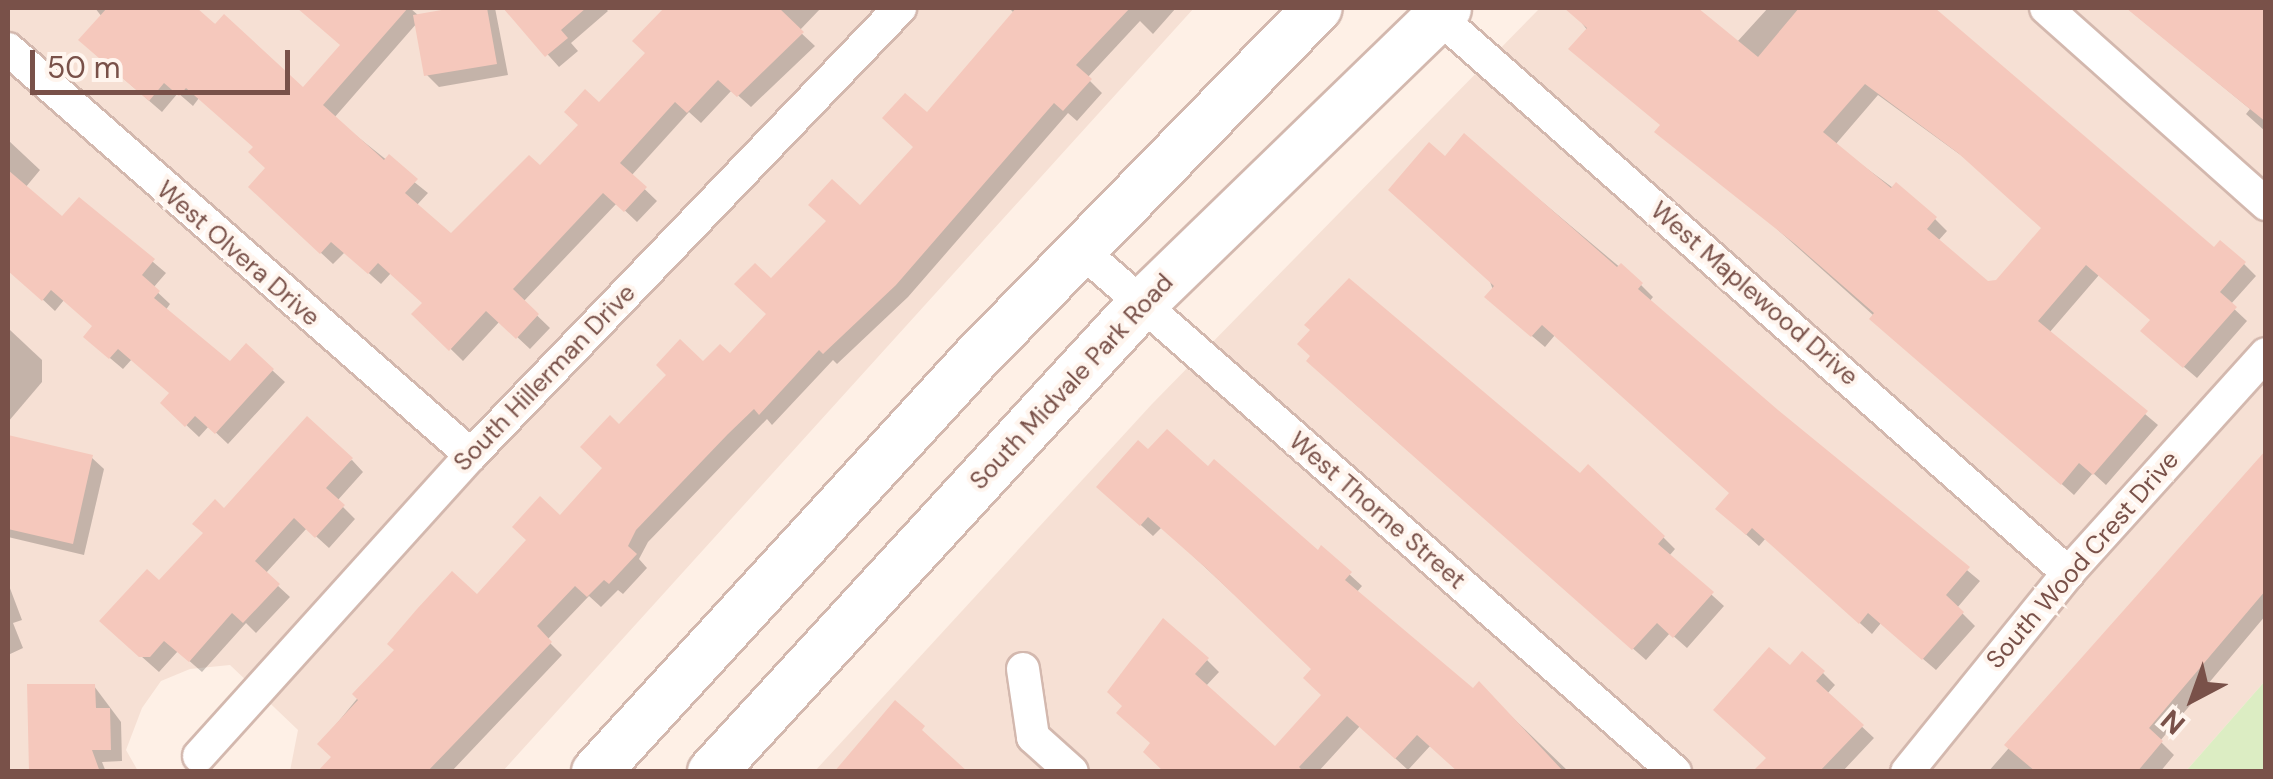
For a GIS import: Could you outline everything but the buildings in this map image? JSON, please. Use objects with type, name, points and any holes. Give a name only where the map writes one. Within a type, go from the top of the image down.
[{"type":"main road","points":[[596,772],[1081,250],[1318,8]]},
{"type":"main road","name":"South Midvale Park Road","points":[[712,772],[1141,304],[1443,12]]},
{"type":"street","name":"South Hillerman Drive","points":[[199,756],[471,456],[900,8]]},
{"type":"street","points":[[2046,8],[2266,204]]},
{"type":"street","name":"West Maplewood Drive","points":[[1443,12],[2068,572]]},
{"type":"street","name":"West Olvera Drive","points":[[8,49],[471,456]]},
{"type":"street","name":"West Thorne Street","points":[[1081,250],[1674,772]]},
{"type":"street","name":"South Wood Crest Drive","points":[[1907,772],[2068,572],[2266,354]]},
{"type":"street","points":[[1023,669],[1033,737],[1072,772]]},
{"type":"shaded area","points":[[8,8],[1194,8],[502,772],[290,771],[298,730],[230,665],[190,669],[161,681],[142,708],[126,750],[138,771],[8,771]]},
{"type":"shaded area","points":[[1540,8],[2265,8],[2265,681],[2186,771],[814,772],[1152,404]]},
{"type":"green space","points":[[2265,681],[2265,771],[2186,771]]}]
